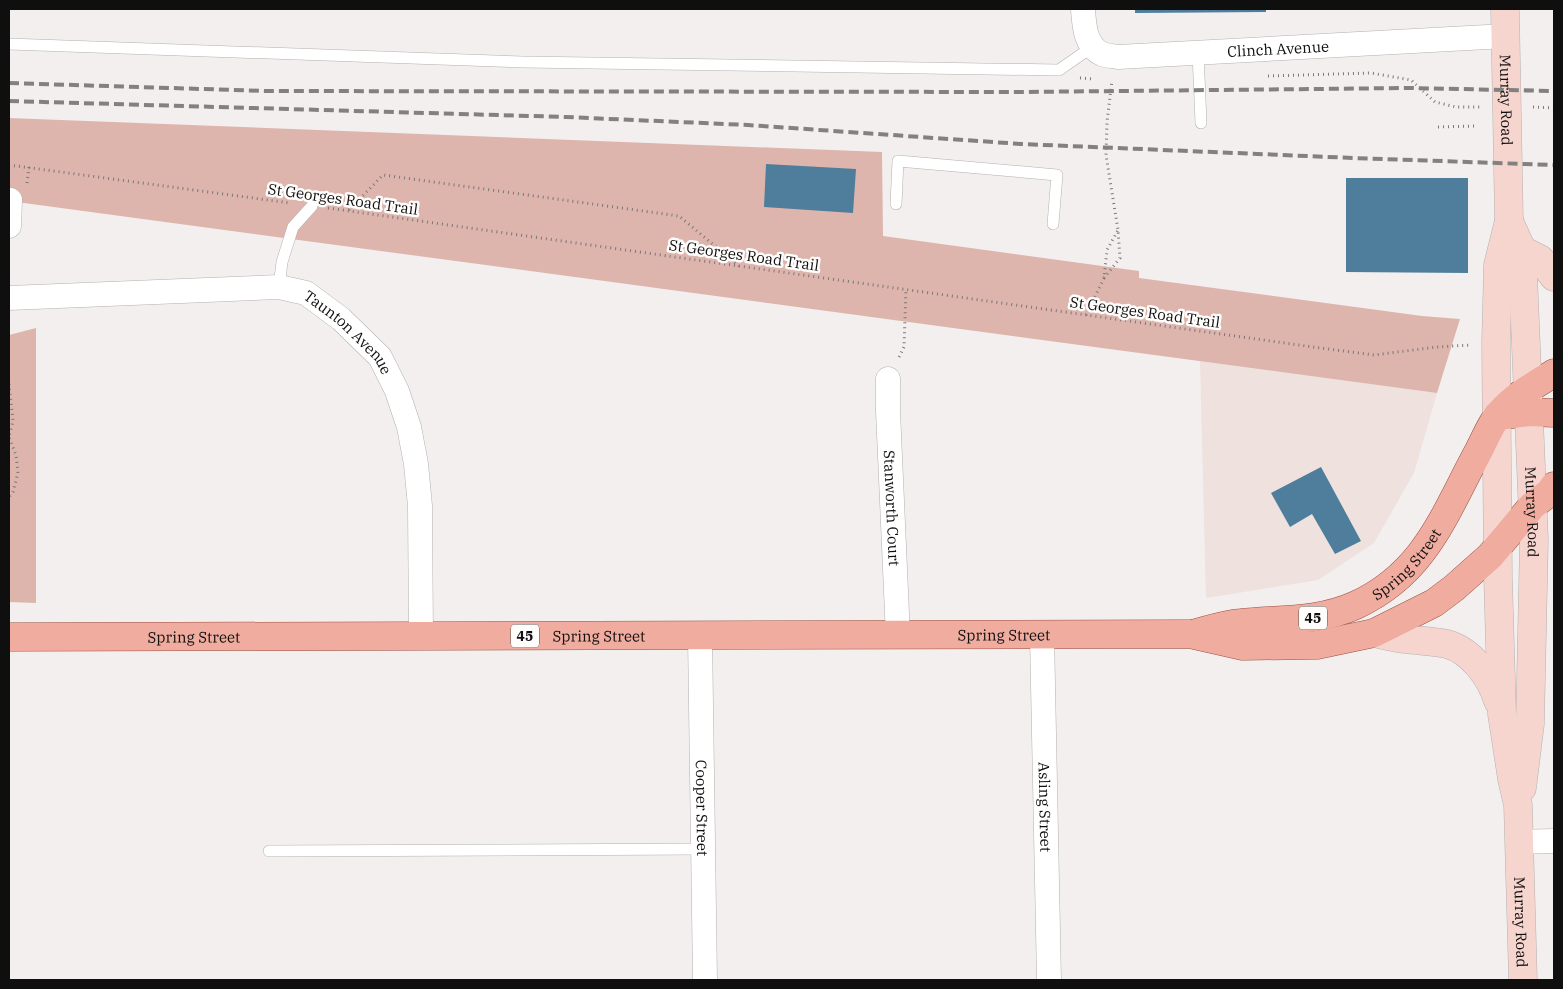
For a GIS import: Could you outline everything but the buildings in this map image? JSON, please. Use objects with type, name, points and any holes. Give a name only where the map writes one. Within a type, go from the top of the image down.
[{"type":"main road","name":"Murray Road","points":[[1505,9],[1509,221],[1498,265],[1498,548],[1502,714],[1518,805],[1523,980]]},
{"type":"main road","name":"Murray Road","points":[[1509,221],[1522,250],[1537,405],[1532,506],[1534,595],[1530,724],[1524,779],[1518,805]]},
{"type":"main road","points":[[1522,250],[1540,259],[1554,277]]},
{"type":"main road","points":[[1497,416],[1537,405],[1554,373]]},
{"type":"main road","name":"Spring Street","points":[[9,637],[1190,634],[1239,623],[1320,617],[1355,605],[1382,590],[1419,557],[1447,513],[1497,416]]},
{"type":"main road","name":"45","points":[[1498,548],[1532,506],[1550,492],[1554,486]]},
{"type":"main road","name":"Spring Street","points":[[1190,634],[1242,646],[1317,645],[1374,633],[1434,603],[1477,569],[1498,548]]},
{"type":"main road","points":[[1374,633],[1404,639],[1425,640],[1449,645],[1462,651],[1480,668],[1489,680],[1502,714]]},
{"type":"street","points":[[1083,9],[1085,30],[1092,47]]},
{"type":"street","name":"Clinch Avenue","points":[[1092,47],[1103,54],[1118,57],[1506,36]]},
{"type":"street","points":[[9,226],[10,200]]},
{"type":"street","name":"Taunton Avenue","points":[[9,298],[279,287],[306,293],[341,319],[380,358],[397,391],[409,427],[416,464],[420,506],[421,637]]},
{"type":"street","name":"Stanworth Court","points":[[888,378],[898,636]]},
{"type":"street","name":"Asling Street","points":[[1042,635],[1049,980]]},
{"type":"street","name":"Cooper Street","points":[[700,636],[705,980]]},
{"type":"street","points":[[1519,842],[1554,841]]},
{"type":"lane","points":[[9,44],[533,62],[1059,70],[1092,47]]},
{"type":"lane","points":[[1198,53],[1201,124]]},
{"type":"lane","points":[[896,204],[898,161],[1058,175],[1053,224]]},
{"type":"lane","points":[[279,287],[282,262],[293,227],[312,206]]},
{"type":"lane","points":[[270,851],[703,849]]},
{"type":"path","points":[[1059,70],[1076,78],[1121,79]]},
{"type":"path","points":[[1266,76],[1371,74],[1411,80],[1435,102],[1456,106],[1476,106]]},
{"type":"path","points":[[1086,315],[1104,278],[1120,258],[1118,230],[1106,155],[1107,122],[1112,80]]},
{"type":"path","points":[[1438,127],[1476,126]]},
{"type":"path","name":"St Georges Road Trail","points":[[9,165],[1374,354],[1476,345]]},
{"type":"path","points":[[348,211],[383,175],[679,216],[739,266]]},
{"type":"path","points":[[1104,278],[1107,250],[1118,230]]},
{"type":"path","points":[[888,378],[904,347],[906,289]]},
{"type":"path","points":[[9,384],[13,421],[9,437],[16,455],[18,472],[13,492],[9,497]]},
{"type":"shaded area","points":[[9,118],[882,152],[883,236],[1139,271],[1139,278],[1422,316],[1460,319],[1437,393],[9,201]]},
{"type":"shaded area","points":[[36,328],[36,603],[9,602],[9,335]]},
{"type":"shaded area","points":[[1200,361],[1437,393],[1414,473],[1374,543],[1318,580],[1206,598]]},
{"type":"railway","points":[[9,83],[267,91],[1021,92],[1410,88],[1554,91]]},
{"type":"railway","points":[[9,101],[566,117],[748,125],[1021,144],[1554,165]]}]
